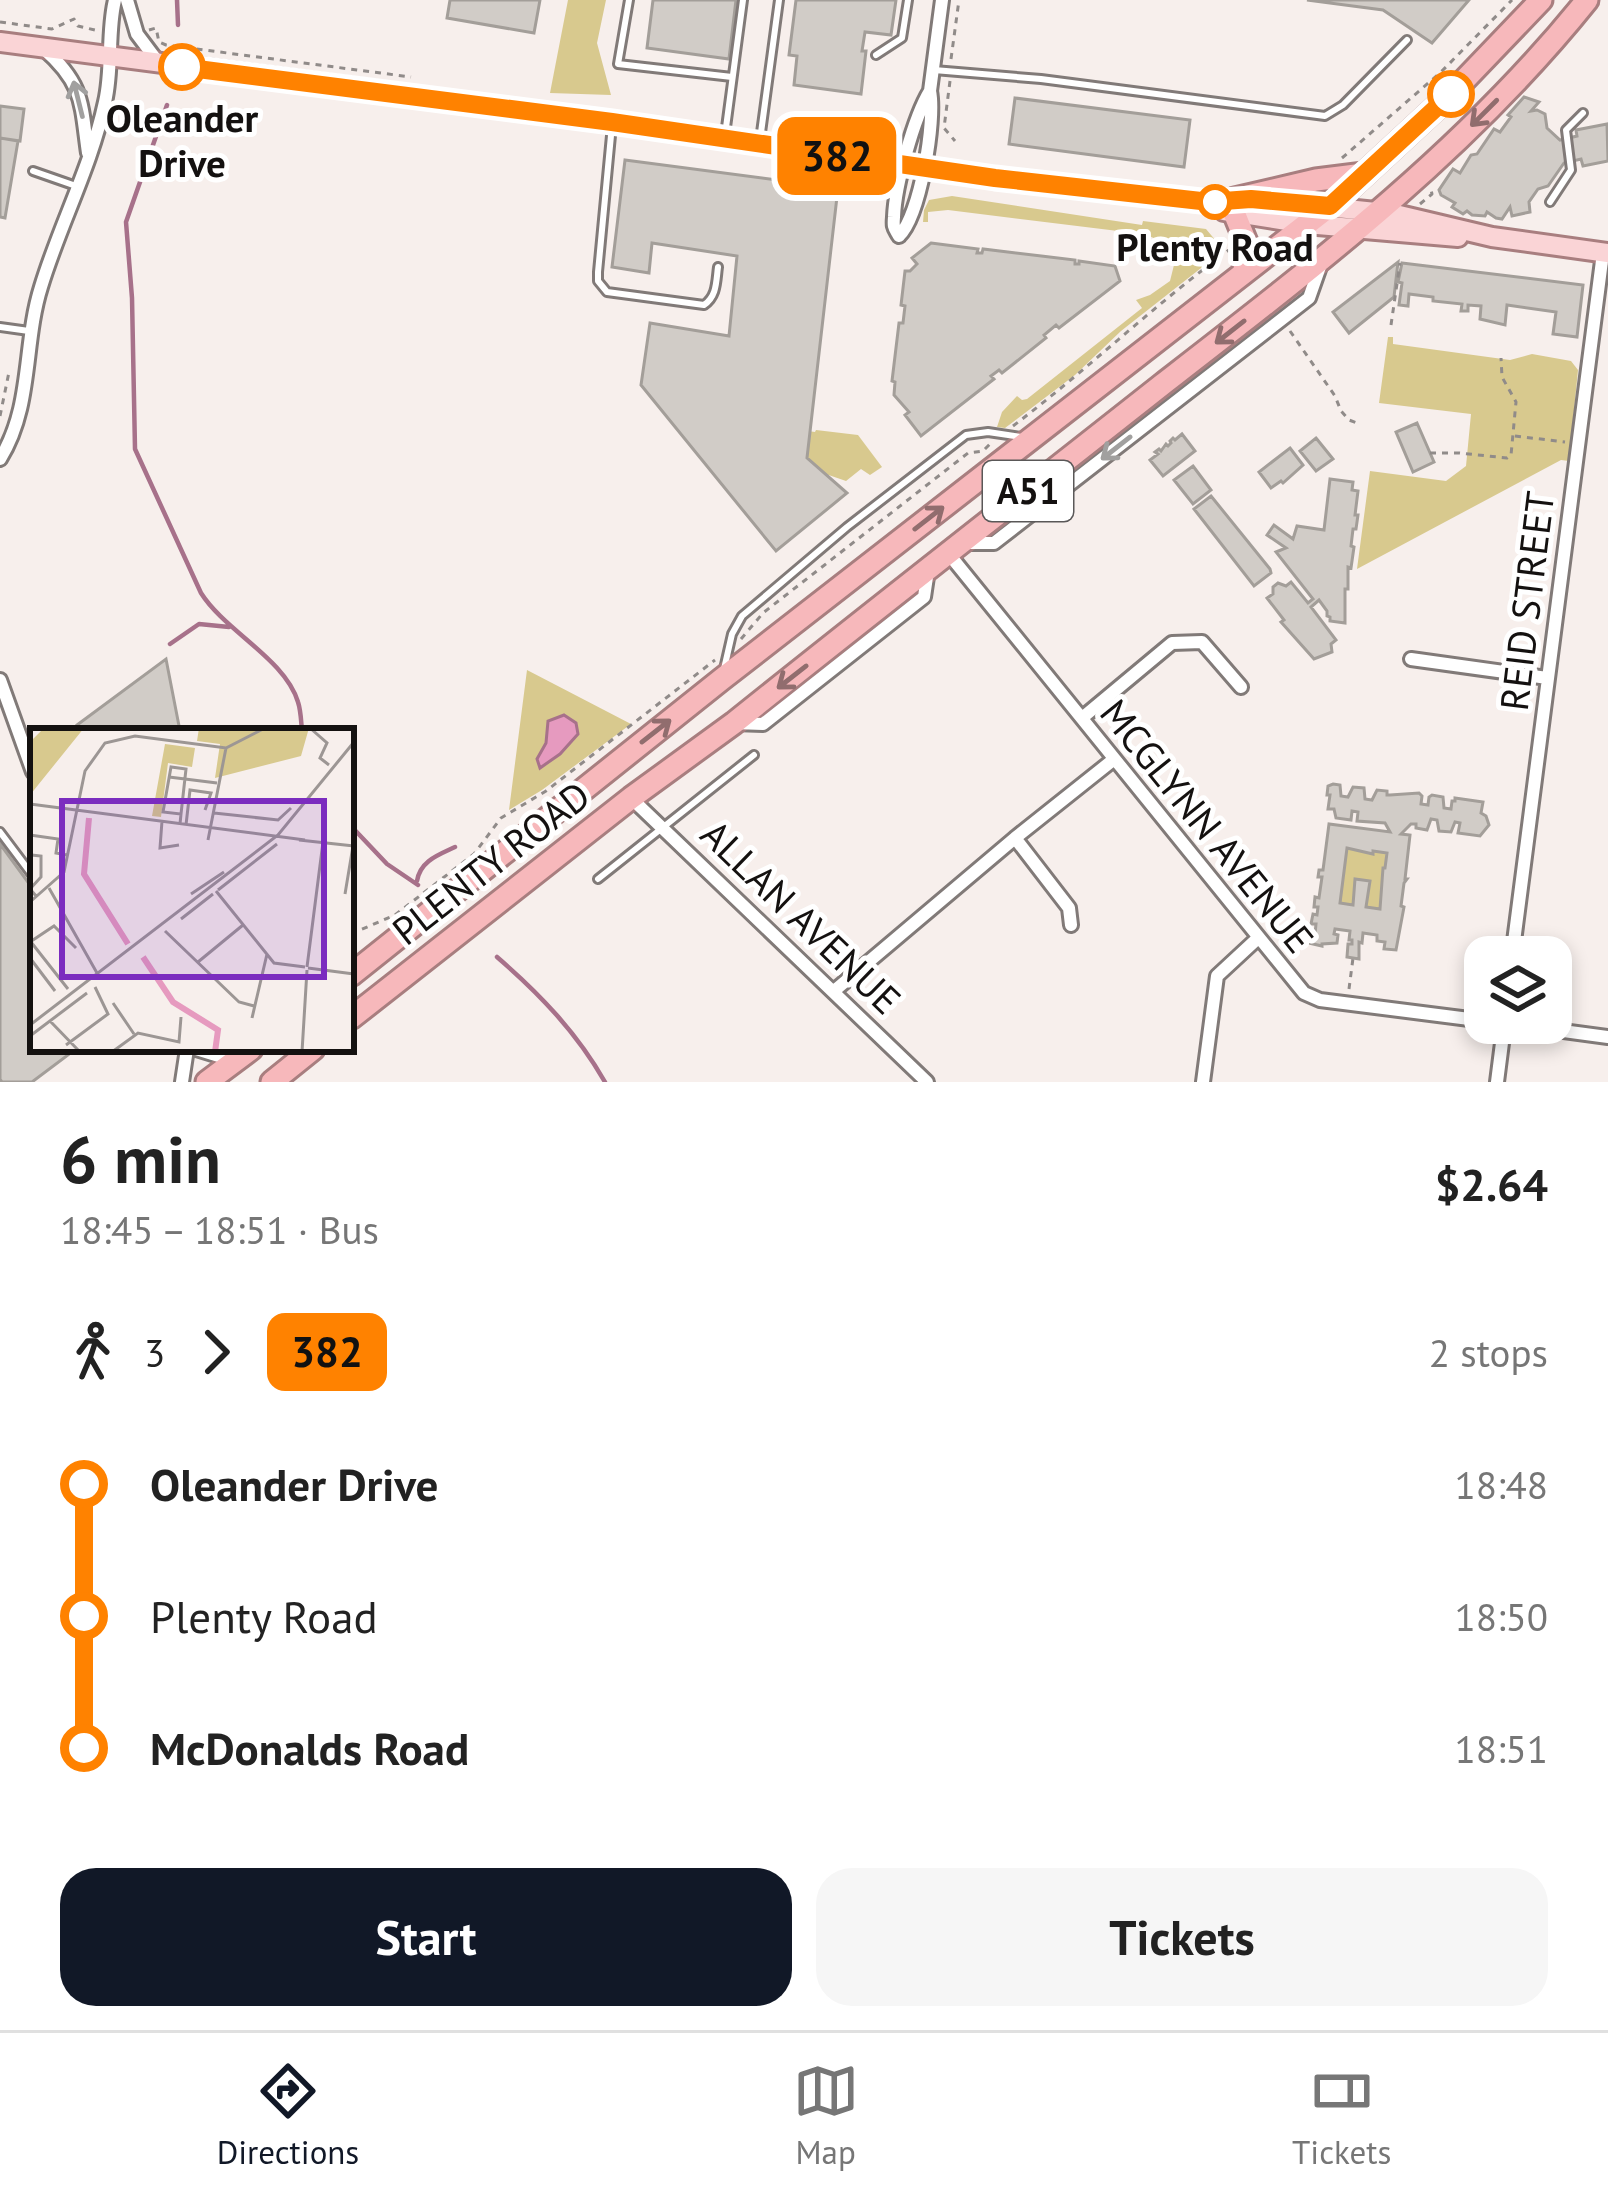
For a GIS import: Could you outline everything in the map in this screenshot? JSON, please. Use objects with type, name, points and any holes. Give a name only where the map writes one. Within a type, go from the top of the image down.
[{"type":"highway","name":"PLENTY ROAD","points":[[354,973],[721,668],[981,478],[1020,434],[1330,206],[1451,94],[1541,0]]},
{"type":"highway","name":"PLENTY ROAD","points":[[354,1016],[1360,229],[1511,86],[1587,0]]},
{"type":"highway","points":[[1244,271],[1246,242],[1235,207],[1316,180],[1366,173]]},
{"type":"highway","points":[[981,478],[1007,507]]},
{"type":"highway","points":[[354,974],[376,983],[404,976]]},
{"type":"highway","points":[[272,1082],[309,1052]]},
{"type":"highway","points":[[206,1082],[243,1055]]},
{"type":"main road","points":[[0,42],[612,122],[914,167],[1210,202],[1306,224],[1492,238],[1606,253]]},
{"type":"main road","points":[[1235,207],[1330,206],[1380,212],[1492,238]]},
{"type":"street","points":[[0,459],[18,422],[40,290],[90,160],[106,101],[115,0]]},
{"type":"street","points":[[128,0],[137,34],[161,64]]},
{"type":"street","points":[[914,167],[933,114],[930,91],[941,0]]},
{"type":"street","points":[[44,49],[76,84],[90,160]]},
{"type":"street","name":"REID STREET","points":[[1515,936],[1606,253]]},
{"type":"street","name":"PLENTY ROAD","points":[[955,548],[994,543],[1310,298],[1322,260]]},
{"type":"street","name":"PLENTY ROAD","points":[[1116,421],[1158,415]]},
{"type":"street","name":"MCGLYNN AVENUE","points":[[955,548],[1113,760],[1296,986],[1315,998],[1464,1018]]},
{"type":"street","points":[[1082,718],[1172,643],[1202,642],[1241,687]]},
{"type":"street","points":[[1411,659],[1547,678]]},
{"type":"street","points":[[0,680],[30,764]]},
{"type":"street","points":[[834,991],[1113,760]]},
{"type":"street","name":"ALLAN AVENUE","points":[[631,798],[927,1082]]},
{"type":"street","points":[[1015,838],[1069,908],[1071,925]]},
{"type":"street","points":[[1203,1082],[1217,976],[1258,938]]},
{"type":"street","points":[[1572,1033],[1608,1036]]},
{"type":"street","points":[[1497,1082],[1502,1044]]},
{"type":"street","points":[[182,1082],[187,1052]]},
{"type":"lane","points":[[629,0],[618,64],[732,77]]},
{"type":"lane","points":[[724,139],[742,0]]},
{"type":"lane","points":[[759,144],[778,0]]},
{"type":"lane","points":[[876,55],[902,38],[908,0]]},
{"type":"lane","points":[[933,70],[1058,81],[1325,116],[1343,105],[1407,40]]},
{"type":"lane","points":[[1550,202],[1571,170],[1566,130],[1583,113]]},
{"type":"lane","points":[[612,122],[598,272],[601,287],[607,292],[704,305],[715,292],[718,267]]},
{"type":"lane","points":[[33,171],[79,187]]},
{"type":"lane","points":[[0,327],[33,331]]},
{"type":"lane","points":[[721,668],[742,616],[959,439],[973,433],[1020,434]]},
{"type":"lane","points":[[598,879],[754,754]]},
{"type":"lane","points":[[0,832],[30,872]]},
{"type":"path","points":[[1334,165],[1442,72],[1512,0]]},
{"type":"path","points":[[0,22],[52,29],[74,19],[78,26],[110,33]]},
{"type":"path","points":[[137,34],[156,28],[159,42],[166,45],[411,76]]},
{"type":"path","points":[[1020,434],[1129,329],[1227,251]]},
{"type":"path","points":[[1391,325],[1400,263]]},
{"type":"path","points":[[1289,329],[1341,411],[1357,422]]},
{"type":"path","points":[[1430,453],[1507,458],[1511,454],[1516,402],[1502,377],[1501,358]]},
{"type":"path","points":[[0,416],[9,372]]},
{"type":"path","points":[[738,642],[763,613],[968,454],[983,451],[991,436]]},
{"type":"path","points":[[1513,436],[1565,442]]},
{"type":"path","points":[[354,933],[395,915],[474,854],[501,818],[721,668]]},
{"type":"path","points":[[1348,991],[1353,958]]},
{"type":"shaded area","points":[[568,0],[606,0],[597,43],[611,95],[550,93]]},
{"type":"shaded area","points":[[952,196],[1142,225],[1143,221],[1206,229],[1222,248],[1075,375],[1005,428],[997,427],[1002,412],[1017,396],[1027,399],[1142,308],[1136,300],[1170,281],[1174,265],[1163,242],[1149,236],[1118,241],[1118,231],[948,210],[928,212],[928,222],[923,222],[929,200]]},
{"type":"shaded area","points":[[1388,337],[1393,337],[1393,344],[1510,360],[1532,354],[1571,361],[1578,370],[1569,461],[1561,460],[1357,569],[1370,471],[1446,481],[1466,466],[1471,414],[1379,403]]},
{"type":"shaded area","points":[[808,431],[858,435],[882,467],[870,475],[861,469],[846,481],[817,471],[805,455]]},
{"type":"shaded area","points":[[527,670],[631,724],[509,810]]},
{"type":"shaded area","points":[[564,715],[576,723],[578,734],[540,768],[537,759],[546,743],[548,721]]},
{"type":"shaded area","points":[[1347,848],[1387,853],[1380,909],[1366,907],[1369,881],[1355,880],[1353,905],[1340,903]]},
{"type":"building","points":[[450,0],[540,0],[534,33],[447,18]]},
{"type":"building","points":[[653,0],[736,0],[729,59],[647,48]]},
{"type":"building","points":[[796,0],[896,0],[891,35],[865,32],[861,94],[794,85],[797,56],[789,55]]},
{"type":"building","points":[[1307,0],[1469,0],[1432,43],[1383,10]]},
{"type":"building","points":[[1524,97],[1539,102],[1531,111],[1545,114],[1547,128],[1560,140],[1577,136],[1576,130],[1607,124],[1608,161],[1583,166],[1581,159],[1564,163],[1548,186],[1538,189],[1529,202],[1530,212],[1512,216],[1510,207],[1502,219],[1487,212],[1485,216],[1463,214],[1439,190],[1453,169],[1460,173],[1494,129],[1500,132]]},
{"type":"building","points":[[1015,98],[1190,120],[1184,167],[1009,144]]},
{"type":"building","points":[[0,106],[24,109],[20,141],[0,138]]},
{"type":"building","points":[[0,138],[18,141],[5,218],[0,217]]},
{"type":"building","points":[[625,160],[838,188],[807,458],[847,493],[776,551],[641,385],[650,323],[729,336],[737,256],[652,243],[649,273],[612,267]]},
{"type":"building","points":[[931,243],[978,249],[977,253],[983,249],[1115,266],[1120,281],[1059,328],[1056,325],[1046,338],[1002,373],[999,370],[991,376],[994,379],[921,436],[894,395],[892,381],[899,323],[903,323],[905,271],[917,264],[912,258]]},
{"type":"building","points":[[1398,262],[1394,297],[1349,333],[1333,312]]},
{"type":"building","points":[[1402,263],[1583,285],[1577,337],[1553,334],[1556,312],[1507,305],[1505,325],[1480,319],[1481,306],[1468,305],[1468,311],[1461,311],[1462,304],[1409,294],[1408,306],[1399,305]]},
{"type":"building","points":[[1417,423],[1434,462],[1413,472],[1396,432]]},
{"type":"building","points":[[1182,434],[1195,451],[1163,476],[1150,460]]},
{"type":"building","points":[[1316,438],[1333,459],[1316,471],[1300,451]]},
{"type":"building","points":[[1290,448],[1303,465],[1271,488],[1259,472]]},
{"type":"building","points":[[1193,466],[1211,490],[1193,504],[1174,480]]},
{"type":"building","points":[[1330,479],[1353,482],[1358,515],[1345,589],[1345,623],[1330,621],[1319,600],[1311,607],[1336,640],[1332,652],[1314,659],[1267,598],[1278,583],[1286,586],[1291,582],[1308,603],[1313,599],[1276,552],[1286,548],[1267,535],[1274,525],[1293,539],[1297,526],[1324,530]]},
{"type":"building","points":[[1211,496],[1270,569],[1254,586],[1194,509]]},
{"type":"building","points":[[166,659],[179,728],[77,725]]},
{"type":"building","points":[[1340,785],[1341,796],[1348,797],[1353,787],[1364,788],[1365,799],[1372,800],[1377,790],[1387,795],[1419,793],[1421,804],[1428,805],[1432,795],[1443,797],[1444,808],[1451,809],[1455,798],[1483,802],[1481,813],[1489,825],[1480,836],[1458,833],[1460,823],[1455,822],[1451,832],[1439,831],[1437,820],[1431,819],[1427,830],[1411,824],[1401,834],[1410,835],[1396,950],[1384,949],[1385,942],[1377,941],[1377,935],[1363,933],[1359,959],[1347,957],[1350,931],[1335,929],[1337,943],[1309,943],[1310,934],[1315,934],[1316,924],[1311,924],[1313,914],[1317,915],[1315,897],[1319,898],[1322,877],[1318,877],[1329,824],[1390,832],[1385,823],[1357,821],[1358,812],[1352,811],[1351,820],[1336,818],[1334,809],[1328,809],[1328,786]],"holes":[[[1347,848],[1387,853],[1380,909],[1366,907],[1370,881],[1355,879],[1353,905],[1340,903]]]},
{"type":"building","points":[[0,844],[30,885],[30,1052],[68,1055],[32,1082],[0,1079]]},
{"type":"waterway","points":[[177,0],[178,25]]},
{"type":"waterway","points":[[167,105],[126,222],[135,449],[201,593],[281,672],[298,702],[302,728]]},
{"type":"waterway","points":[[170,644],[199,624],[229,627]]},
{"type":"waterway","points":[[354,829],[387,864],[418,885]]},
{"type":"waterway","points":[[417,881],[426,864],[455,847]]},
{"type":"waterway","points":[[497,957],[557,1015],[605,1082]]},
{"type":"bus line","name":"382","points":[[182,67],[612,122],[995,178],[1210,202],[1251,199],[1330,206],[1451,94]]},
{"type":"place","name":"Oleander Drive","points":[[182,67]]},
{"type":"place","name":"Plenty Road","points":[[1215,202]]}]
